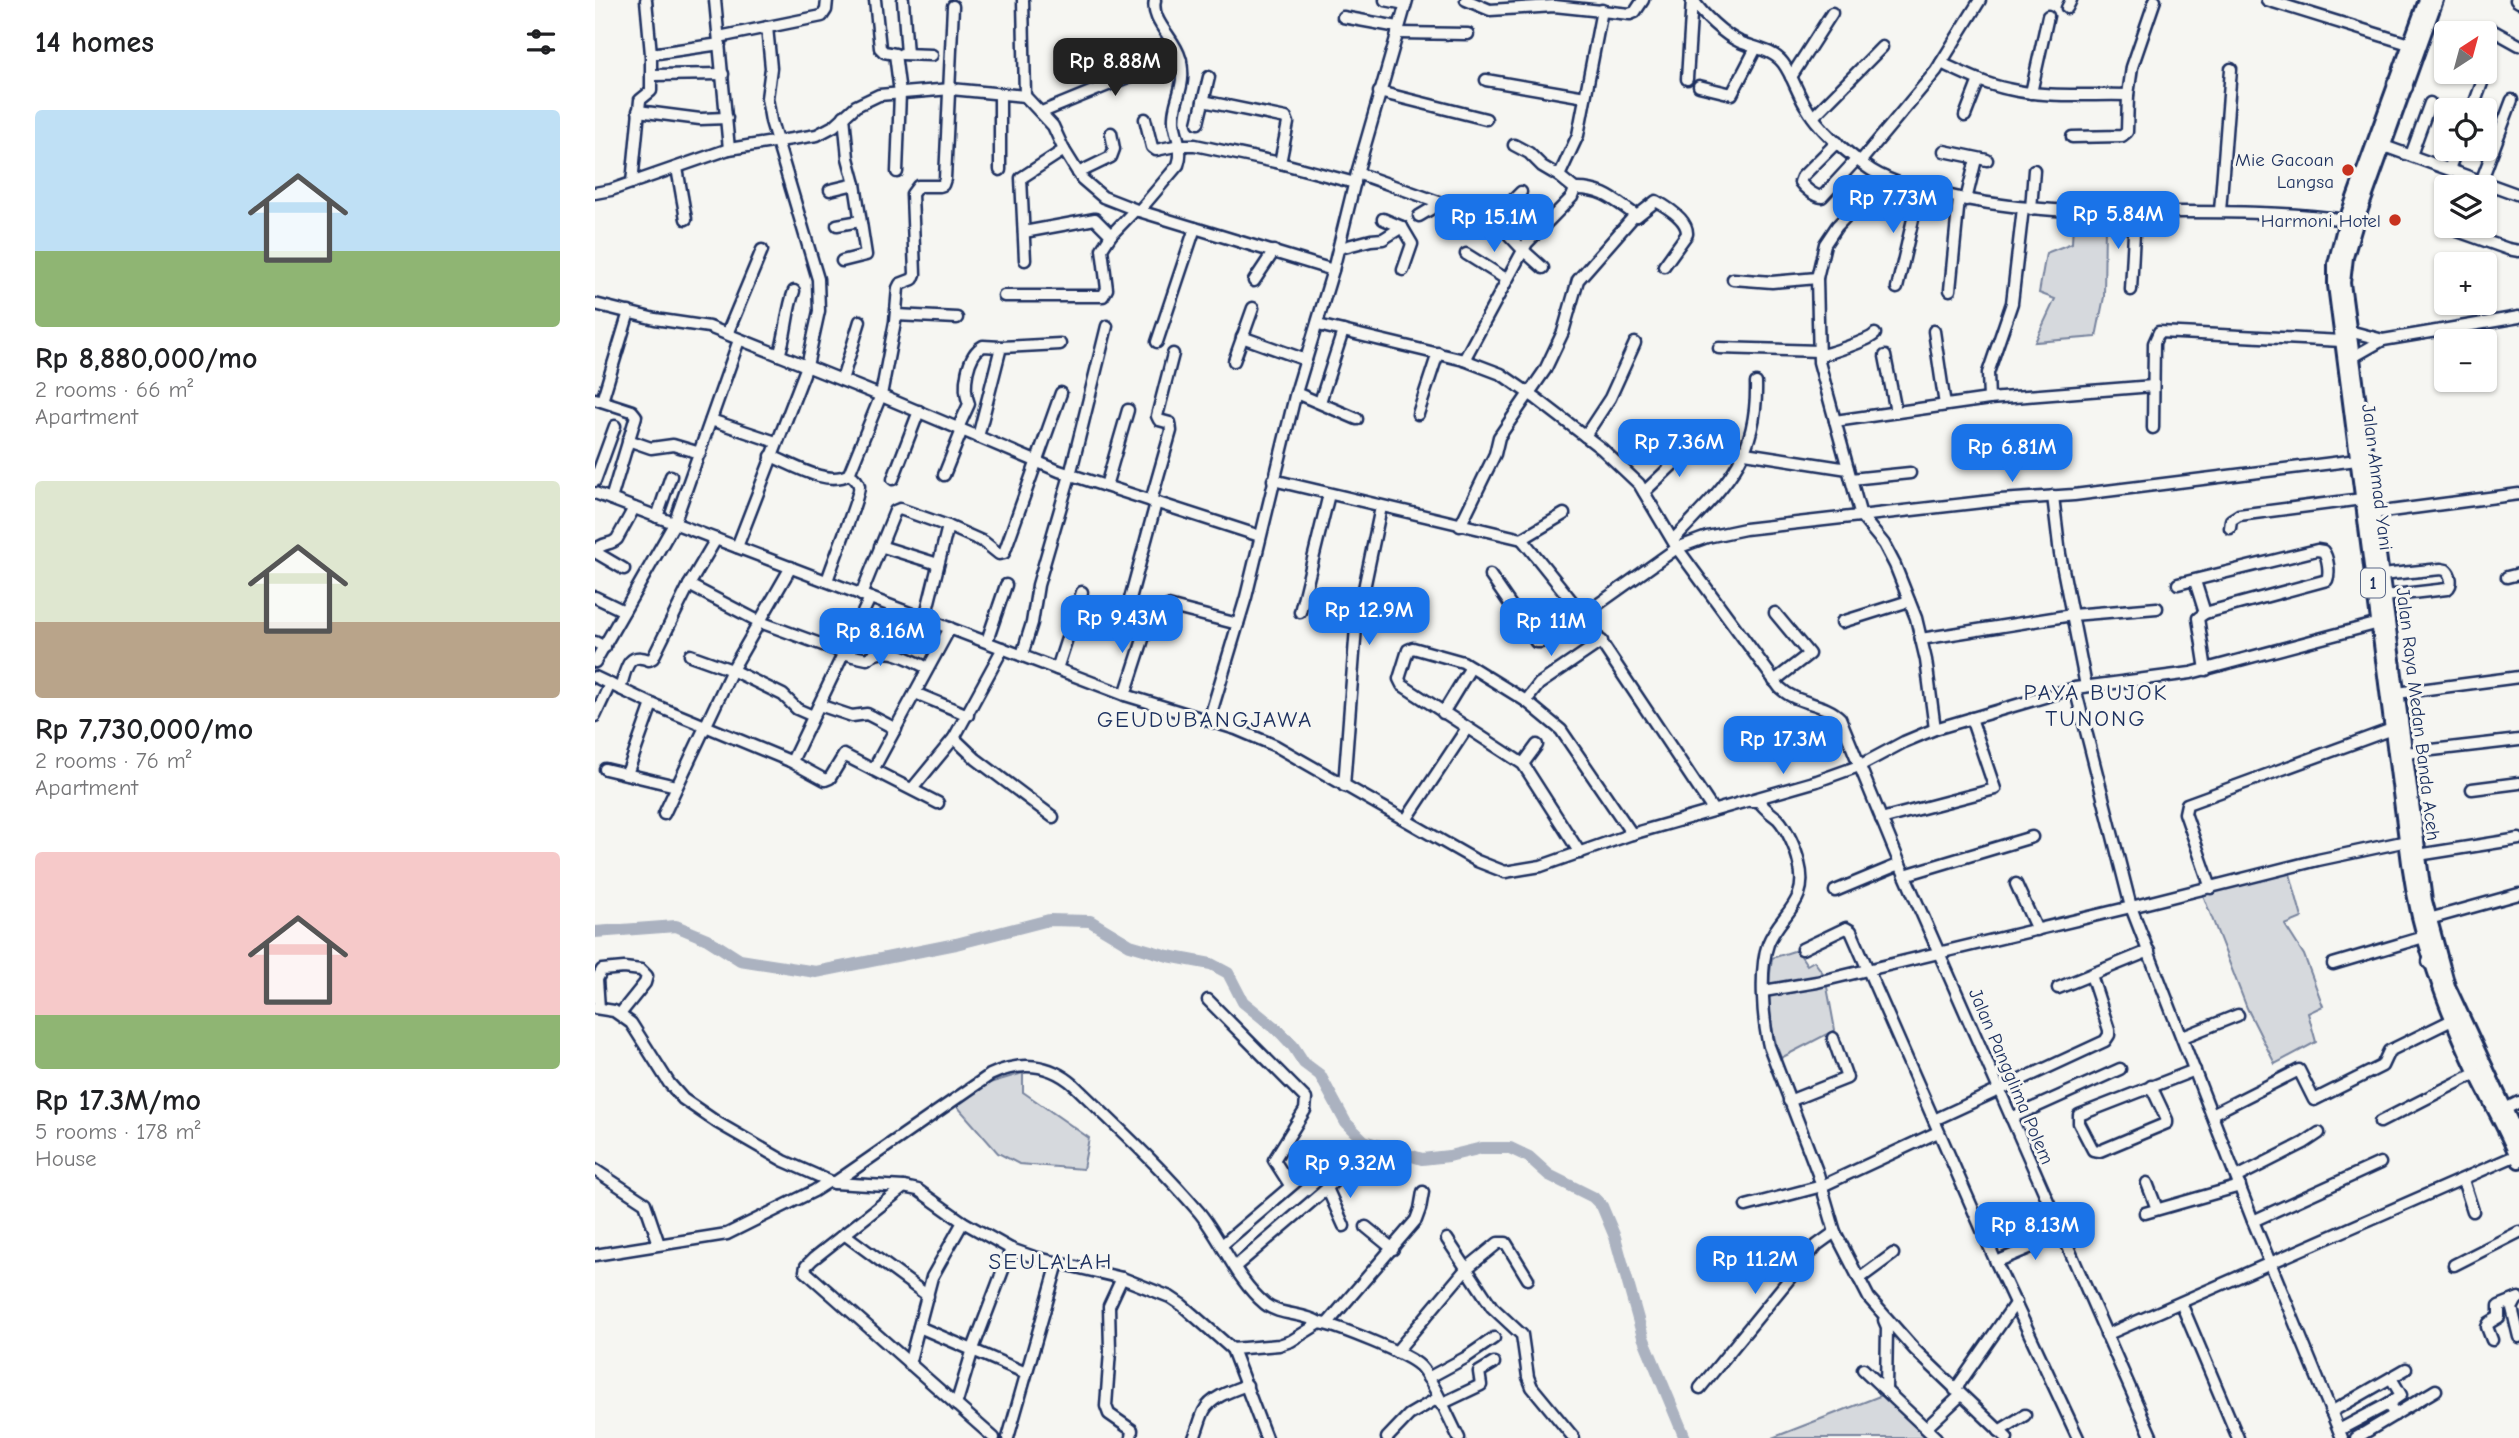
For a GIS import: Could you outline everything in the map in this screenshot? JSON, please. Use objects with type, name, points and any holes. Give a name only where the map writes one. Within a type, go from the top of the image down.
[{"type":"main road","name":"Jalan Ahmad Yani","points":[[2426,0],[2409,44],[2400,85],[2346,220],[2334,275],[2346,336],[2357,460],[2362,499],[2368,514],[2411,881],[2424,937],[2435,961],[2452,1020],[2518,1158]]},
{"type":"main road","name":"Jalan Raya Medan Banda Aceh","points":[[2436,0],[2400,85],[2384,146],[2356,223],[2345,264],[2343,283],[2346,336],[2353,357],[2368,514],[2385,596],[2435,961],[2519,1139]]},
{"type":"street","points":[[632,183],[640,100],[651,92],[646,0]]},
{"type":"street","points":[[715,0],[729,149]]},
{"type":"street","points":[[651,54],[719,41],[767,27],[821,16],[826,10],[827,0]]},
{"type":"street","points":[[875,0],[880,48],[884,52],[932,55]]},
{"type":"street","points":[[903,0],[907,54]]},
{"type":"street","points":[[1023,0],[1025,96]]},
{"type":"street","points":[[1004,296],[1103,296],[1107,289],[1102,253],[1104,245],[1178,164],[1181,145],[1174,119],[1182,86],[1181,60],[1174,42],[1156,15],[1155,0]]},
{"type":"street","points":[[1209,720],[1238,624],[1296,393],[1340,248],[1379,92],[1406,2],[1385,0]]},
{"type":"street","points":[[1466,0],[1490,10],[1554,6],[1633,13],[1643,0]]},
{"type":"street","points":[[1692,0],[1731,36],[1779,59],[1813,117],[1859,161],[1884,177],[1962,199],[2027,208],[2135,214],[2220,211],[2298,214],[2346,220]]},
{"type":"street","points":[[1687,79],[1692,0]]},
{"type":"street","points":[[1837,142],[1800,182],[1822,197],[1910,105],[1941,63],[1980,0]]},
{"type":"street","points":[[2072,138],[2125,135],[2132,67],[2155,0]]},
{"type":"street","points":[[2267,0],[2409,44]]},
{"type":"street","points":[[771,456],[828,477],[843,477],[849,474],[881,395],[900,284],[913,279],[915,274],[912,243],[914,189],[918,186],[940,186],[945,183],[953,6]]},
{"type":"street","points":[[1559,176],[1578,135],[1602,10]]},
{"type":"street","points":[[1791,77],[1832,13]]},
{"type":"street","points":[[2031,93],[2048,16]]},
{"type":"street","points":[[1343,18],[1398,30],[1468,34]]},
{"type":"street","points":[[737,547],[807,366],[819,311],[820,292],[776,142],[767,98],[771,68],[767,27]]},
{"type":"street","points":[[2497,33],[2519,45]]},
{"type":"street","points":[[1813,117],[1882,47]]},
{"type":"street","points":[[1699,86],[1732,94],[1756,48]]},
{"type":"street","points":[[895,54],[899,93],[897,172]]},
{"type":"street","points":[[1042,112],[1125,78],[1181,60]]},
{"type":"street","points":[[1941,63],[1979,80],[2031,93],[2128,95]]},
{"type":"street","points":[[2220,211],[2231,69]]},
{"type":"street","points":[[652,75],[723,74]]},
{"type":"street","points":[[1198,123],[1209,77]]},
{"type":"street","points":[[1486,80],[1585,97]]},
{"type":"street","points":[[1965,116],[1979,80]]},
{"type":"street","points":[[595,193],[729,149],[826,131],[856,106],[879,94],[951,89],[1025,96],[1053,126],[1078,173],[1103,197],[1137,211],[1333,270]]},
{"type":"street","points":[[1379,92],[1486,119]]},
{"type":"street","points":[[1000,94],[1000,170]]},
{"type":"street","points":[[2483,175],[2512,100]]},
{"type":"street","points":[[1203,101],[1288,119],[1280,163]]},
{"type":"street","points":[[2411,155],[2430,103]]},
{"type":"street","points":[[638,111],[700,118],[727,118]]},
{"type":"street","points":[[842,261],[866,255],[855,184],[848,158],[844,116]]},
{"type":"street","points":[[1145,119],[1154,150],[1195,145],[1356,178],[1494,219],[1543,268]]},
{"type":"street","points":[[1078,173],[1111,158],[1114,149],[1111,133]]},
{"type":"street","points":[[1514,145],[1529,153],[1542,166],[1575,189],[1596,190],[1635,215],[1640,215],[1651,202],[1656,201],[1686,225],[1687,234],[1664,266]]},
{"type":"street","points":[[2384,146],[2465,175]]},
{"type":"street","points":[[1025,260],[1021,178],[1064,149]]},
{"type":"street","points":[[1944,151],[1987,160]]},
{"type":"street","points":[[1951,290],[1962,199],[1976,159]]},
{"type":"street","points":[[2449,169],[2452,161]]},
{"type":"street","points":[[677,167],[686,219]]},
{"type":"street","points":[[1989,398],[1988,373],[2011,306],[2033,170]]},
{"type":"street","points":[[1884,177],[1829,236],[1817,278],[1819,353],[1821,373],[1861,516],[1884,544],[1895,565],[1921,639],[1935,729]]},
{"type":"street","points":[[830,190],[855,184]]},
{"type":"street","points":[[2497,186],[2518,192]]},
{"type":"street","points":[[1464,360],[1523,250],[1572,197],[1575,189]]},
{"type":"street","points":[[1897,288],[1920,189]]},
{"type":"street","points":[[1494,219],[1521,192]]},
{"type":"street","points":[[1419,216],[1441,203]]},
{"type":"street","points":[[2131,290],[2135,214]]},
{"type":"street","points":[[1460,526],[1497,450],[1499,437],[1545,370],[1563,332],[1578,280],[1635,215]]},
{"type":"street","points":[[1024,232],[1096,219],[1111,235]]},
{"type":"street","points":[[1384,219],[1402,227],[1412,247],[1403,270]]},
{"type":"street","points":[[837,225],[860,221]]},
{"type":"street","points":[[1340,248],[1383,239],[1402,227]]},
{"type":"street","points":[[1157,342],[1195,228]]},
{"type":"street","points":[[2477,238],[2519,251]]},
{"type":"street","points":[[727,334],[762,250]]},
{"type":"street","points":[[1254,281],[1274,251]]},
{"type":"street","points":[[1466,254],[1506,279]]},
{"type":"street","points":[[1734,279],[1772,282],[1817,278]]},
{"type":"street","points":[[779,355],[785,336],[786,311],[794,291]]},
{"type":"street","points":[[595,304],[709,327],[881,395],[1070,475],[1260,536]]},
{"type":"street","points":[[1234,361],[1252,309]]},
{"type":"street","points":[[611,499],[636,415],[599,400],[629,312]]},
{"type":"street","points":[[896,315],[957,318]]},
{"type":"street","points":[[2153,428],[2154,343],[2157,334],[2162,332],[2346,336],[2383,341],[2519,317]]},
{"type":"street","points":[[842,380],[860,321]]},
{"type":"street","name":"Jalan Pangglima Polem","points":[[1318,325],[1464,360],[1501,374],[1531,394],[1620,465],[1644,492],[1675,544],[1773,681],[1791,698],[1838,716],[1900,864],[2152,1438]]},
{"type":"street","points":[[1022,655],[1031,628],[1051,533],[1070,475],[1107,326]]},
{"type":"street","points":[[1320,402],[1343,331]]},
{"type":"street","points":[[1934,331],[1945,405]]},
{"type":"street","points":[[1719,348],[1828,355],[1839,348],[1870,340],[1875,334]]},
{"type":"street","points":[[1243,337],[1306,360]]},
{"type":"street","points":[[596,660],[674,524],[739,340]]},
{"type":"street","points":[[2353,357],[2383,341]]},
{"type":"street","points":[[1585,436],[1610,398],[1635,343]]},
{"type":"street","points":[[944,475],[969,404],[966,396],[967,374],[974,354],[983,346],[1060,344]]},
{"type":"street","points":[[978,437],[1001,347]]},
{"type":"street","points":[[1418,414],[1438,353]]},
{"type":"street","points":[[1127,610],[1171,430],[1170,423],[1157,416],[1173,354]]},
{"type":"street","points":[[1885,356],[1896,412]]},
{"type":"street","points":[[1490,575],[1536,642],[1541,642],[1583,615],[1675,544],[1717,494],[1745,453],[1755,422],[1756,383]]},
{"type":"street","points":[[1835,421],[1989,398],[2153,386]]},
{"type":"street","points":[[790,761],[843,652],[865,596],[880,546],[897,509],[948,526],[1002,554],[1061,393]]},
{"type":"street","points":[[1296,393],[1357,419]]},
{"type":"street","points":[[1106,486],[1128,410]]},
{"type":"street","points":[[893,479],[919,411]]},
{"type":"street","points":[[712,420],[776,442]]},
{"type":"street","points":[[595,481],[615,426]]},
{"type":"street","points":[[1644,492],[1705,434],[1745,453],[1849,474],[1910,473]]},
{"type":"street","points":[[628,440],[651,447],[673,445],[700,453]]},
{"type":"street","points":[[1675,544],[1745,529],[2357,460]]},
{"type":"street","points":[[827,581],[841,536],[859,493],[858,484],[849,474]]},
{"type":"street","points":[[657,517],[671,476]]},
{"type":"street","points":[[1273,480],[1522,539],[1602,641],[1713,810]]},
{"type":"street","points":[[595,493],[1125,695],[1244,732],[1276,746],[1477,861],[1505,872],[1541,866],[1632,834],[1817,781],[1859,766],[1935,729],[2075,688],[2206,670],[2379,622]]},
{"type":"street","points":[[1300,612],[1329,494]]},
{"type":"street","points":[[2368,514],[2519,494]]},
{"type":"street","points":[[2053,496],[2060,554],[2086,686]]},
{"type":"street","points":[[2230,528],[2231,520],[2239,515],[2362,499]]},
{"type":"street","points":[[1345,786],[1356,627],[1381,506]]},
{"type":"street","points":[[624,569],[595,552],[604,543],[617,539],[634,508]]},
{"type":"street","points":[[1522,539],[1564,514]]},
{"type":"street","points":[[925,618],[948,526]]},
{"type":"street","points":[[595,716],[633,657],[649,660],[653,658],[689,585],[716,539]]},
{"type":"street","points":[[880,546],[938,564]]},
{"type":"street","points":[[2178,584],[2317,550],[2325,554],[2327,580],[2205,613],[2197,620],[2206,670]]},
{"type":"street","points":[[664,814],[731,670],[791,567]]},
{"type":"street","points":[[2381,575],[2441,569],[2449,573],[2450,585],[2447,589],[2385,596]]},
{"type":"street","points":[[2507,577],[2519,573]]},
{"type":"street","points":[[2195,581],[2205,613]]},
{"type":"street","points":[[689,585],[760,622],[843,652],[867,659],[874,653],[887,651],[928,668]]},
{"type":"street","points":[[987,641],[1006,585]]},
{"type":"street","points":[[1057,669],[1082,592]]},
{"type":"street","points":[[595,597],[624,611]]},
{"type":"street","points":[[1842,622],[1909,601]]},
{"type":"street","points":[[1168,606],[1238,624]]},
{"type":"street","points":[[1921,639],[2072,615],[2157,608]]},
{"type":"street","points":[[1773,681],[1809,654],[1775,613]]},
{"type":"street","points":[[1125,695],[1148,624]]},
{"type":"street","points":[[873,770],[950,628]]},
{"type":"street","points":[[1526,701],[1539,684],[1602,641]]},
{"type":"street","points":[[595,642],[605,647]]},
{"type":"street","points":[[912,789],[954,738],[1003,648]]},
{"type":"street","points":[[1580,853],[1523,764],[1400,682],[1408,650],[1416,649],[1455,659],[1526,701],[1561,730],[1632,834]]},
{"type":"street","points":[[690,654],[783,695],[797,709],[813,716]]},
{"type":"street","points":[[1443,713],[1471,667]]},
{"type":"street","points":[[595,677],[652,704],[790,761],[825,779],[830,778],[844,755],[938,803]]},
{"type":"street","points":[[2397,693],[2519,677]]},
{"type":"street","points":[[2075,688],[2131,907],[2253,1221],[2340,1434],[2400,1395],[2391,1378]]},
{"type":"street","points":[[915,693],[968,715]]},
{"type":"street","points":[[627,774],[652,704]]},
{"type":"street","points":[[818,705],[852,716],[867,714],[895,729]]},
{"type":"street","points":[[1881,819],[1995,789],[1971,719]]},
{"type":"street","points":[[1406,820],[1467,728]]},
{"type":"street","points":[[2211,888],[2185,813],[2187,804],[2392,729]]},
{"type":"street","points":[[954,738],[1053,817]]},
{"type":"street","points":[[2406,753],[2519,740]]},
{"type":"street","points":[[1523,764],[1537,745]]},
{"type":"street","points":[[605,769],[676,786]]},
{"type":"street","points":[[2472,789],[2519,783]]},
{"type":"street","points":[[1743,801],[1759,801],[1776,817],[1799,863],[1801,892],[1768,943],[1764,1023],[1789,1101],[1822,1186],[1835,1232],[1869,1298],[1889,1323],[1958,1392],[2003,1435],[2025,1415]]},
{"type":"street","points":[[1905,875],[2032,837]]},
{"type":"street","points":[[2419,855],[2519,839]]},
{"type":"street","points":[[1764,991],[1869,970],[2211,888],[2348,852],[2407,841]]},
{"type":"street","points":[[1835,891],[1900,864]]},
{"type":"street","points":[[2016,884],[2037,930]]},
{"type":"street","points":[[2429,919],[2519,894]]},
{"type":"street","points":[[1802,950],[1848,928],[1869,970],[1996,1262],[2078,1438]]},
{"type":"street","points":[[2333,964],[2424,937]]},
{"type":"street","points":[[2058,988],[2149,951]]},
{"type":"street","points":[[620,1014],[645,983],[645,972],[624,968],[603,970],[597,979],[597,1008],[620,1014],[640,1034],[675,1091],[695,1108],[783,1161],[831,1182],[904,1187],[925,1194],[963,1222],[1011,1249],[1122,1278],[1182,1304],[1232,1349],[1266,1438]]},
{"type":"street","points":[[1934,1120],[2101,1044],[2108,1038],[2109,1030],[2091,975]]},
{"type":"street","points":[[1208,1000],[1306,1099],[1305,1111],[1275,1156],[1275,1164],[1290,1185]]},
{"type":"street","points":[[2183,1037],[2238,1015]]},
{"type":"street","points":[[2213,1114],[2299,1070],[2315,1099],[2382,1066],[2389,1051],[2452,1020]]},
{"type":"street","points":[[1789,1101],[1847,1078],[1833,1038]]},
{"type":"street","points":[[595,1255],[727,1234],[831,1182],[990,1075],[1001,1070],[1036,1066],[1062,1074],[1198,1211],[1247,1284],[1266,1304],[1277,1310],[1305,1315],[1396,1352],[1419,1365],[1459,1438]]},
{"type":"street","points":[[2011,1118],[2120,1069]]},
{"type":"street","points":[[2151,1086],[2167,1119],[2165,1125],[2100,1151],[2093,1150],[2079,1116],[2151,1086],[2195,1070]]},
{"type":"street","points":[[2380,1122],[2476,1073]]},
{"type":"street","points":[[2505,1109],[2519,1102]]},
{"type":"street","points":[[1746,1206],[1822,1186],[1938,1132]]},
{"type":"street","points":[[2145,1213],[2239,1181],[2319,1133]]},
{"type":"street","points":[[2106,1335],[2518,1158]]},
{"type":"street","points":[[1222,1245],[1319,1162]]},
{"type":"street","points":[[2253,1221],[2379,1163]]},
{"type":"street","points":[[1235,1266],[1347,1169]]},
{"type":"street","points":[[595,1170],[645,1203],[659,1244]]},
{"type":"street","points":[[2463,1180],[2473,1211]]},
{"type":"street","points":[[2147,1183],[2157,1209]]},
{"type":"street","points":[[904,1187],[813,1259],[805,1271],[994,1438]]},
{"type":"street","points":[[1327,1188],[1344,1226]]},
{"type":"street","points":[[1232,1349],[1279,1345],[1324,1324],[1416,1220],[1423,1192]]},
{"type":"street","points":[[909,1364],[932,1278],[963,1222]]},
{"type":"street","points":[[1366,1227],[1393,1249]]},
{"type":"street","points":[[1700,1388],[1817,1245],[1835,1232]]},
{"type":"street","points":[[2454,1265],[2519,1232]]},
{"type":"street","points":[[844,1234],[928,1296]]},
{"type":"street","points":[[1996,1262],[2062,1234]]},
{"type":"street","points":[[1447,1239],[1492,1307],[1523,1335],[1528,1377],[1532,1387],[1574,1438]]},
{"type":"street","points":[[1396,1352],[1466,1269],[1499,1242],[1504,1242],[1528,1279]]},
{"type":"street","points":[[956,1405],[973,1349],[1011,1249]]},
{"type":"street","points":[[1859,1279],[1893,1254]]},
{"type":"street","points":[[1008,1438],[1058,1263]]},
{"type":"street","points":[[1122,1278],[1109,1306],[1110,1351],[1106,1406],[1109,1414],[1132,1430],[1131,1438]]},
{"type":"street","points":[[1869,1298],[1869,1304],[1887,1327],[1886,1390]]},
{"type":"street","points":[[2518,1298],[2512,1308],[2519,1337]]},
{"type":"street","points":[[2492,1339],[2487,1327],[2499,1317],[2499,1306],[2518,1298]]},
{"type":"street","points":[[1926,1428],[1958,1392],[2016,1302]]},
{"type":"street","points":[[2181,1303],[2238,1438]]},
{"type":"street","points":[[919,1327],[1026,1373]]},
{"type":"street","points":[[1428,1378],[1494,1338]]},
{"type":"street","points":[[1387,1438],[1409,1415],[1482,1385],[1479,1372],[1494,1363]]},
{"type":"street","points":[[1863,1369],[1936,1438]]},
{"type":"street","points":[[2331,1412],[2406,1369]]},
{"type":"street","points":[[1194,1438],[1203,1411],[1209,1405],[1228,1392],[1247,1385]]},
{"type":"street","points":[[2356,1438],[2436,1390]]},
{"type":"street","points":[[2388,1404],[2395,1415]]},
{"type":"shaded area","points":[[2073,222],[2105,223],[2104,297],[2096,337],[2035,342],[2055,299],[2039,293],[2046,253],[2072,243]]},
{"type":"shaded area","points":[[2289,870],[2302,918],[2285,925],[2304,955],[2323,1006],[2308,1013],[2316,1042],[2275,1064],[2247,1008],[2203,895]]},
{"type":"shaded area","points":[[1797,950],[1807,965],[1814,961],[1825,976],[1835,1030],[1781,1058],[1769,1009],[1772,958]]},
{"type":"shaded area","points":[[1023,1073],[1023,1092],[1089,1138],[1083,1169],[1019,1164],[998,1153],[956,1105],[986,1084]]},
{"type":"shaded area","points":[[1885,1394],[1932,1438],[1772,1438]]},
{"type":"waterway","points":[[595,932],[676,926],[707,939],[740,960],[816,972],[956,944],[1049,920],[1090,921],[1130,945],[1211,964],[1228,973],[1243,1002],[1280,1032],[1304,1063],[1320,1075],[1346,1123],[1364,1141],[1422,1159],[1482,1148],[1510,1148],[1529,1157],[1549,1175],[1593,1197],[1602,1206],[1615,1237],[1643,1337],[1685,1438]]},
{"type":"place","name":"Mie Gacoan Langsa","points":[[2348,170]]},
{"type":"place","name":"Harmoni Hotel","points":[[2395,220]]},
{"type":"district","name":"PAYA BUJOK TUNONG","points":[[2096,705]]},
{"type":"district","name":"GEUDUBANGJAWA","points":[[1205,719]]},
{"type":"district","name":"SEULALAH","points":[[1051,1261]]}]
